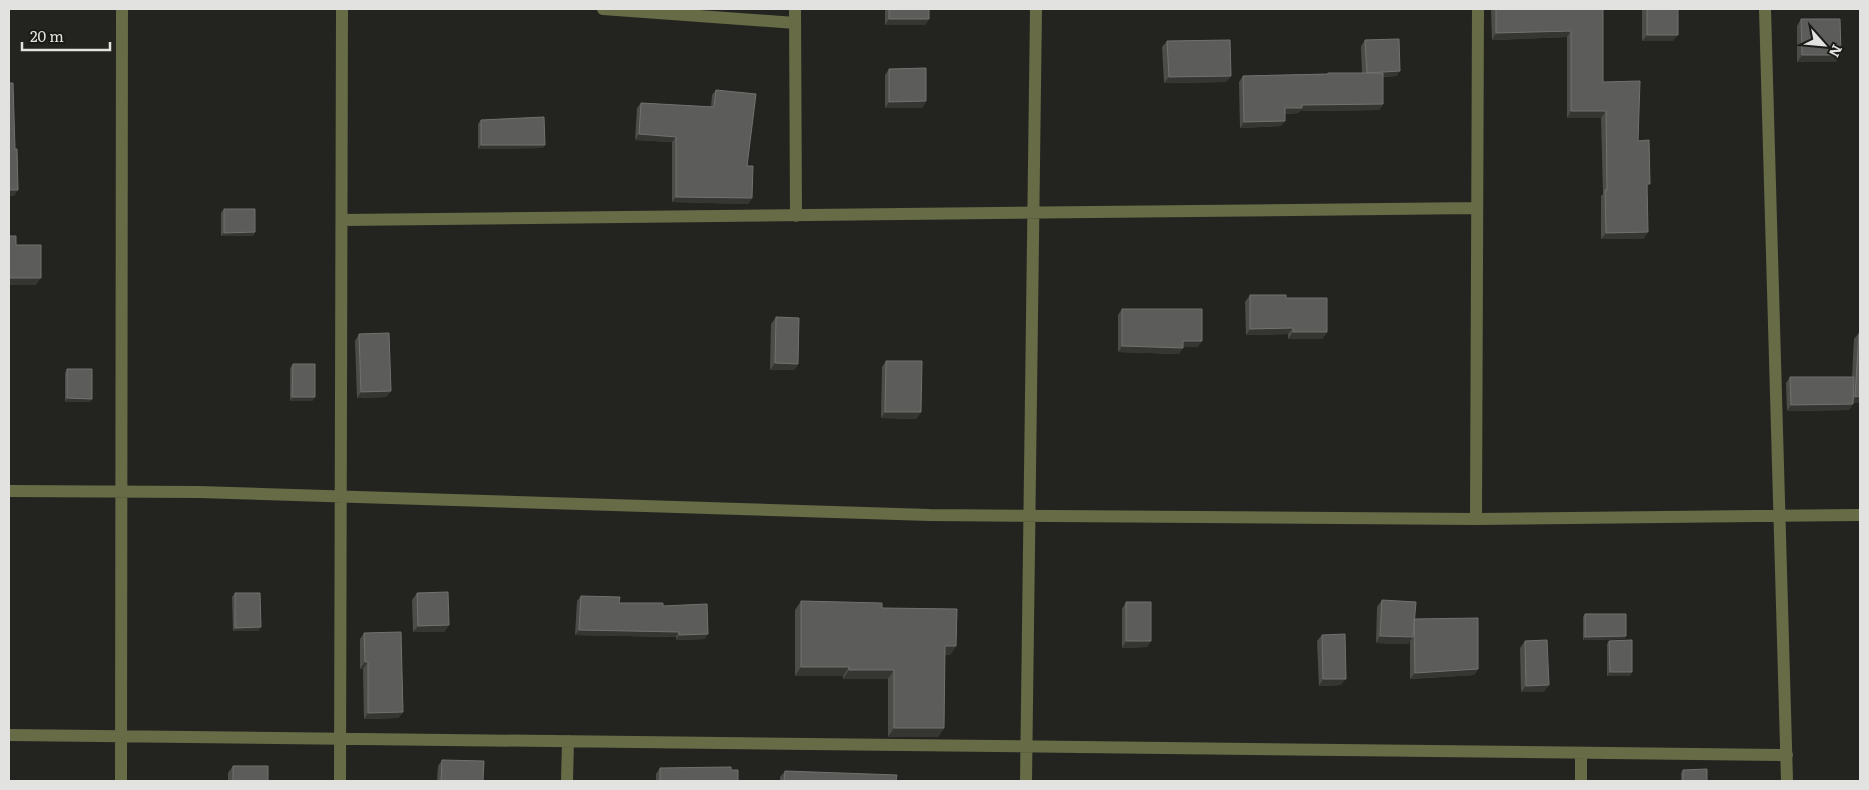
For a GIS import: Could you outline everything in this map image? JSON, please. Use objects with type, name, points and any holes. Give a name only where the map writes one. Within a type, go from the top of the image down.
[{"type":"street","points":[[121,781],[122,9]]},
{"type":"street","points":[[340,781],[342,9]]},
{"type":"street","points":[[603,9],[795,23]]},
{"type":"street","points":[[795,9],[796,216]]},
{"type":"street","points":[[1026,781],[1036,9]]},
{"type":"street","points":[[1476,520],[1478,9]]},
{"type":"street","points":[[1765,9],[1788,781]]},
{"type":"street","points":[[342,220],[1477,208]]},
{"type":"street","points":[[9,491],[199,492],[930,516],[1476,520],[1860,515]]},
{"type":"street","points":[[9,735],[1787,755]]},
{"type":"street","points":[[567,781],[568,742]]},
{"type":"street","points":[[1581,753],[1581,781]]},
{"type":"building","points":[[889,9],[929,9],[929,19],[889,19]]},
{"type":"building","points":[[1496,9],[1603,9],[1603,82],[1640,81],[1638,141],[1649,140],[1650,184],[1647,184],[1648,232],[1606,233],[1606,111],[1571,111],[1571,31],[1496,33]]},
{"type":"building","points":[[1647,9],[1678,9],[1678,35],[1647,35]]},
{"type":"building","points":[[1801,19],[1840,19],[1841,55],[1802,55]]},
{"type":"building","points":[[1399,39],[1400,71],[1367,73],[1365,40]]},
{"type":"building","points":[[1230,40],[1231,76],[1169,77],[1167,41]]},
{"type":"building","points":[[926,68],[926,101],[889,102],[889,69]]},
{"type":"building","points":[[1383,73],[1383,104],[1302,105],[1302,108],[1285,108],[1285,121],[1244,122],[1243,76]]},
{"type":"building","points":[[9,83],[13,83],[18,190],[9,190]]},
{"type":"building","points":[[716,90],[756,94],[747,166],[753,166],[752,198],[676,197],[676,137],[639,134],[641,103],[714,107]]},
{"type":"building","points":[[544,117],[545,145],[481,145],[481,120]]},
{"type":"building","points":[[224,209],[255,209],[255,232],[224,233]]},
{"type":"building","points":[[9,236],[16,236],[16,245],[41,245],[41,278],[9,278]]},
{"type":"building","points":[[1250,295],[1286,295],[1286,298],[1327,298],[1327,332],[1293,332],[1293,328],[1250,329]]},
{"type":"building","points":[[1122,309],[1202,309],[1202,341],[1183,341],[1183,348],[1122,346]]},
{"type":"building","points":[[776,317],[799,318],[798,364],[775,363]]},
{"type":"building","points":[[389,333],[391,391],[361,392],[359,334]]},
{"type":"building","points":[[1859,333],[1860,396],[1855,397]]},
{"type":"building","points":[[886,361],[922,361],[921,412],[885,412]]},
{"type":"building","points":[[293,364],[315,364],[315,397],[292,397]]},
{"type":"building","points":[[67,369],[92,369],[92,399],[67,398]]},
{"type":"building","points":[[1790,377],[1854,377],[1853,404],[1791,405]]},
{"type":"building","points":[[448,592],[449,625],[418,626],[417,593]]},
{"type":"building","points":[[235,593],[260,593],[261,627],[235,628]]},
{"type":"building","points":[[581,596],[620,597],[619,603],[663,603],[663,606],[707,604],[708,634],[679,635],[679,632],[579,630]]},
{"type":"building","points":[[1382,600],[1416,602],[1413,637],[1380,636]]},
{"type":"building","points":[[801,601],[882,603],[882,608],[957,609],[956,646],[945,646],[944,728],[894,728],[894,670],[849,670],[849,667],[801,667]]},
{"type":"building","points":[[1126,602],[1151,602],[1151,641],[1126,641]]},
{"type":"building","points":[[1585,614],[1626,614],[1626,636],[1585,637]]},
{"type":"building","points":[[1478,618],[1478,669],[1415,673],[1414,619]]},
{"type":"building","points":[[401,632],[403,712],[368,713],[368,662],[365,662],[364,633]]},
{"type":"building","points":[[1345,634],[1346,679],[1323,679],[1322,635]]},
{"type":"building","points":[[1547,640],[1549,685],[1526,686],[1525,641]]},
{"type":"building","points":[[1632,640],[1632,672],[1610,672],[1609,641]]},
{"type":"building","points":[[442,760],[484,761],[483,781],[441,781]]},
{"type":"building","points":[[233,766],[268,766],[268,781],[233,781]]},
{"type":"building","points":[[731,767],[731,770],[738,770],[738,781],[660,781],[660,768]]},
{"type":"building","points":[[1707,769],[1707,781],[1683,781],[1683,770]]},
{"type":"building","points":[[785,771],[897,775],[896,781],[784,781]]}]
